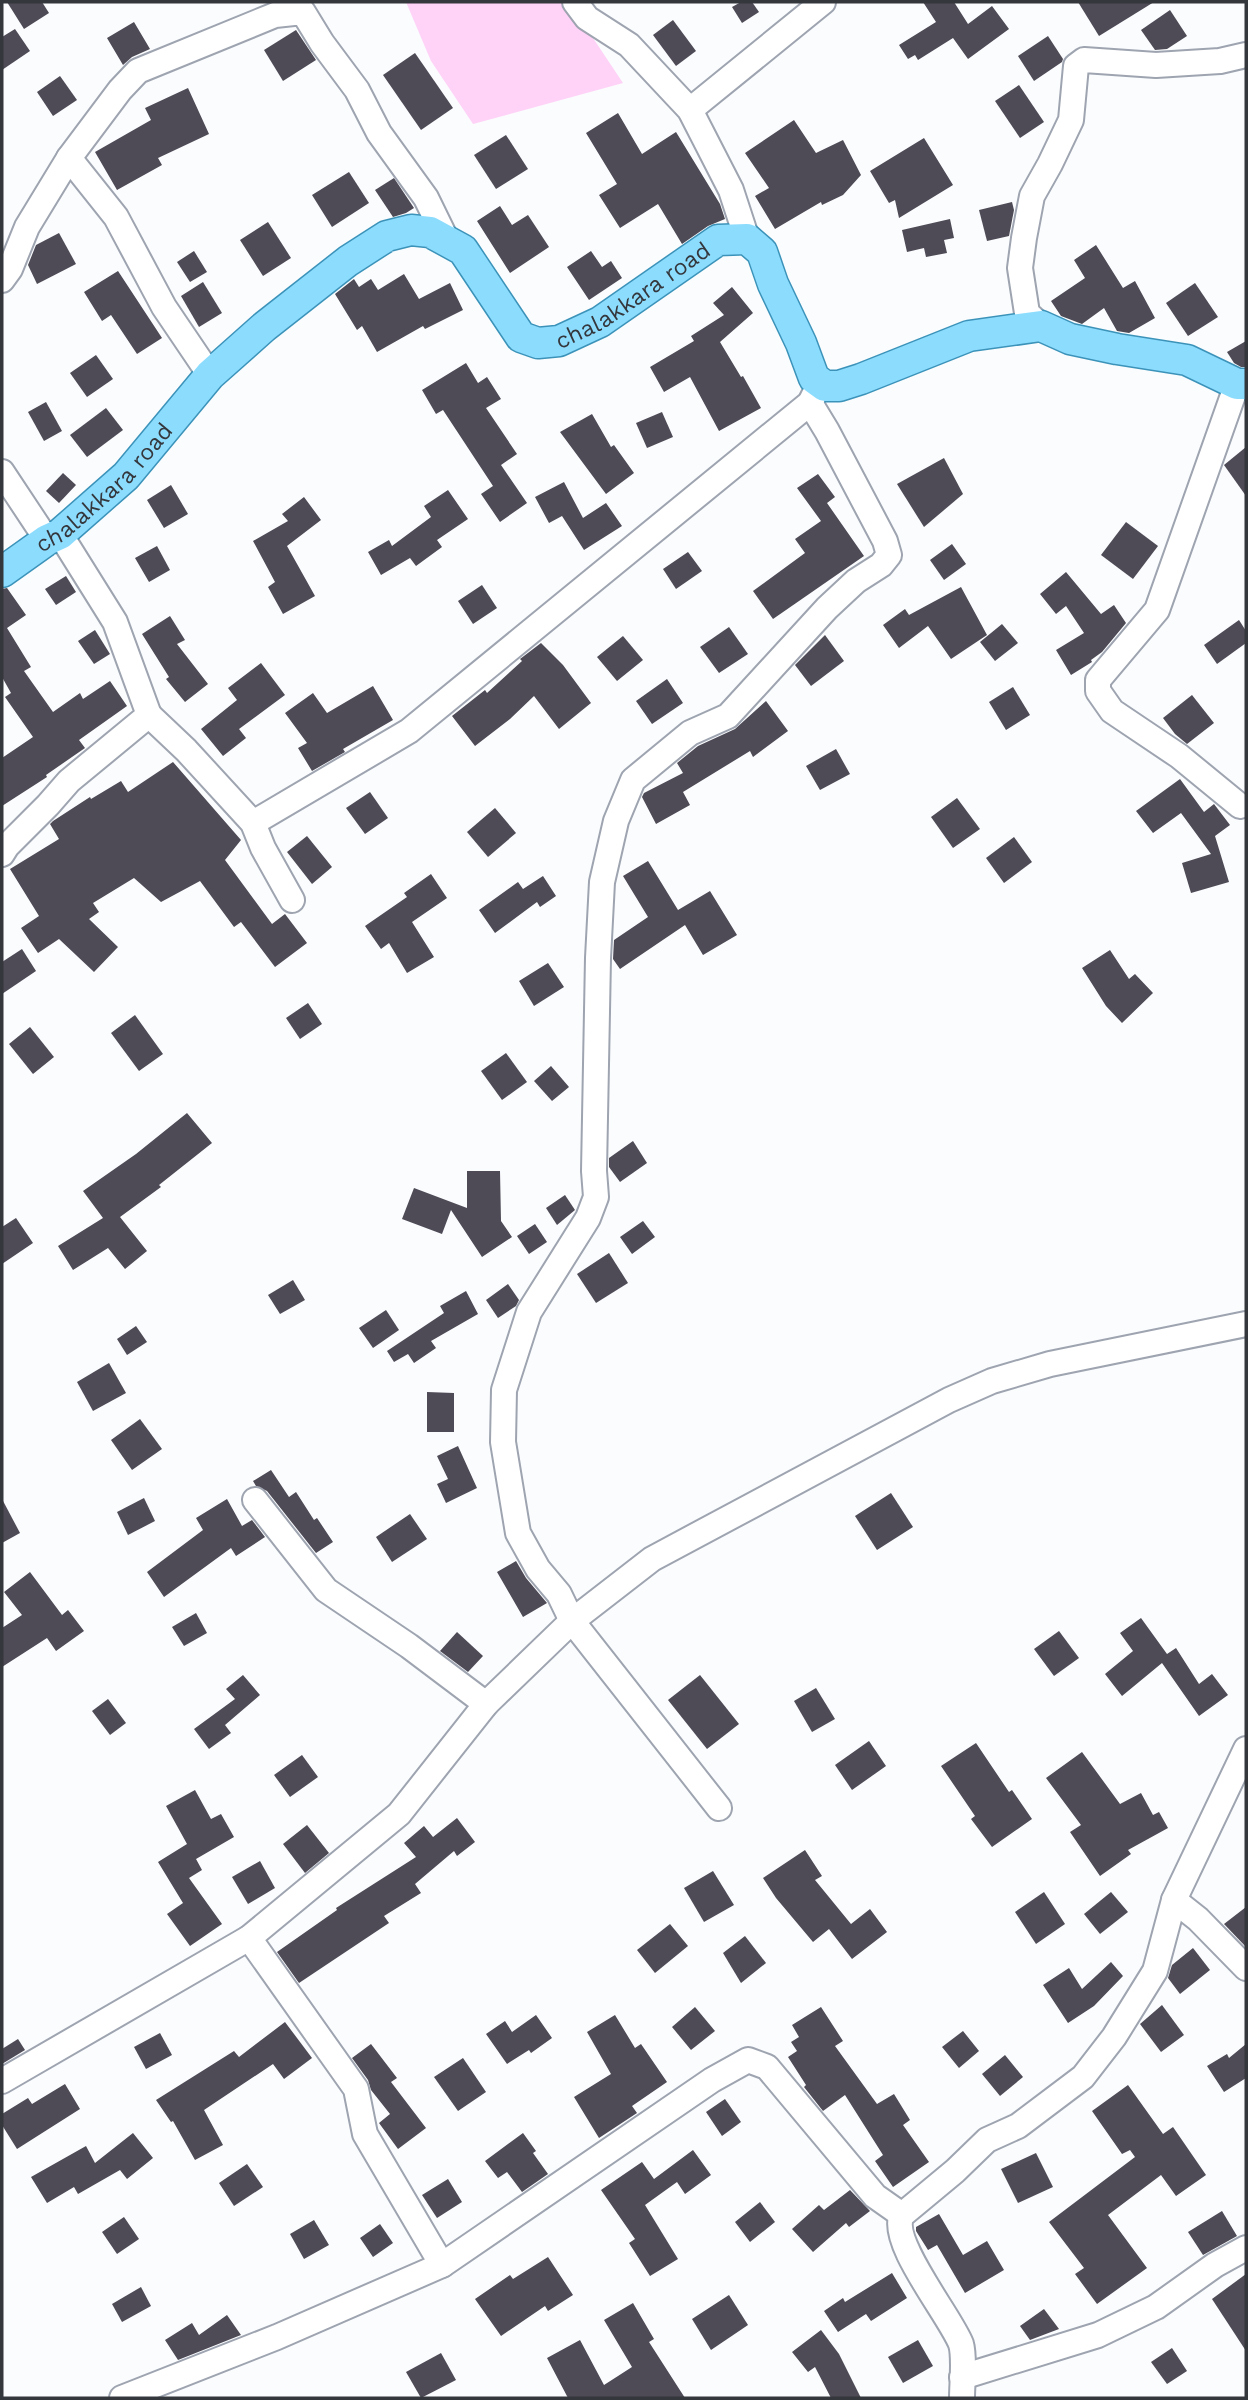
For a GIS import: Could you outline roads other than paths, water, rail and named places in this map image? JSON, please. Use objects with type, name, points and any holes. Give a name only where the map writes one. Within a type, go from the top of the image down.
[{"type":"main road","name":"chalakkara road","points":[[2,572],[53,537],[126,477],[210,375],[264,327],[348,261],[387,236],[411,230],[430,232],[463,250],[521,337],[538,343],[559,341],[600,322],[718,240],[747,239]]},
{"type":"main road","points":[[747,239],[762,252],[814,378],[814,393]]},
{"type":"main road","points":[[814,393],[825,386],[839,386],[861,379],[969,336],[1041,326],[1070,339],[1187,360],[1241,384]]},
{"type":"street","points":[[575,2],[587,18],[629,45],[690,110],[730,190],[747,239]]},
{"type":"street","points":[[690,110],[823,2]]},
{"type":"street","points":[[2,280],[10,269],[27,226],[69,158],[120,90],[138,71],[275,15],[303,12],[357,90],[379,133],[426,198],[446,239]]},
{"type":"street","points":[[1041,326],[1027,313],[1020,268],[1024,238],[1032,195],[1070,120],[1076,66],[1084,60],[1156,65],[1220,61],[1246,55]]},
{"type":"street","points":[[69,158],[116,218],[164,307],[210,375]]},
{"type":"street","points":[[1240,806],[1179,756],[1112,711],[1098,691],[1098,680],[1157,610],[1241,384]]},
{"type":"street","points":[[253,823],[409,731],[814,393],[827,431],[885,541],[889,555],[881,565],[856,581],[827,608],[728,716],[690,733],[633,780],[616,821],[602,882],[598,958],[594,1171],[596,1197],[588,1218],[529,1312],[504,1390],[503,1442],[518,1533],[538,1569],[559,1594],[572,1621],[719,1808]]},
{"type":"street","points":[[2,472],[115,622],[149,715],[186,750],[253,823],[262,848],[292,900]]},
{"type":"street","points":[[2,855],[7,846],[69,781],[149,715]]},
{"type":"street","points":[[2,2081],[249,1938],[399,1814],[485,1704],[572,1621],[652,1559],[949,1400],[992,1381],[1050,1364],[1246,1324]]},
{"type":"street","points":[[255,1500],[326,1590],[409,1646],[485,1704]]},
{"type":"street","points":[[1246,1749],[1174,1900],[1155,1970],[1114,2037],[1083,2077],[1018,2126],[987,2140],[902,2215],[899,2221],[904,2245],[962,2346],[962,2387],[1098,2335],[1157,2307],[1215,2265],[1246,2248]]},
{"type":"street","points":[[1174,1900],[1198,1919],[1246,1968]]},
{"type":"street","points":[[249,1938],[356,2090],[365,2134],[442,2265]]},
{"type":"street","points":[[122,2398],[277,2337],[442,2265],[712,2080],[748,2060],[767,2067],[875,2196],[902,2215]]}]
